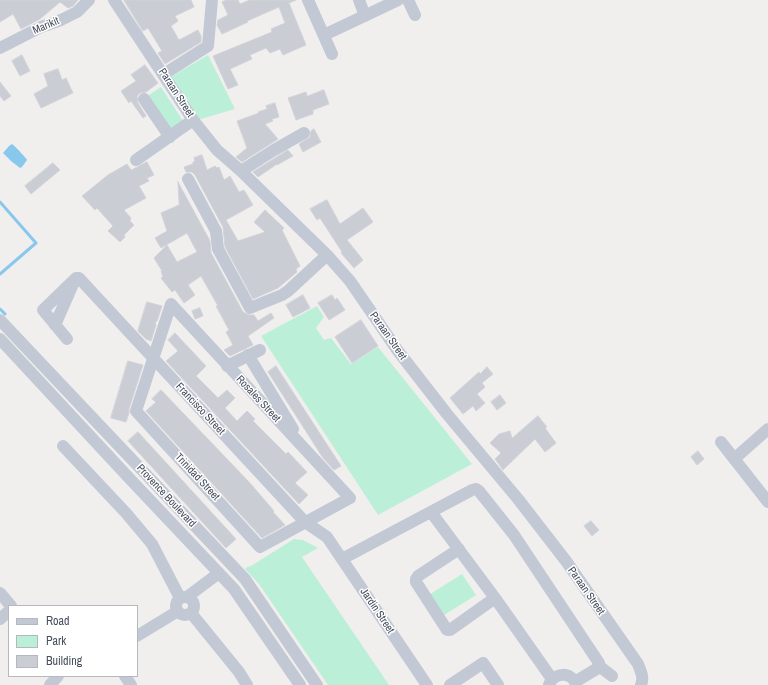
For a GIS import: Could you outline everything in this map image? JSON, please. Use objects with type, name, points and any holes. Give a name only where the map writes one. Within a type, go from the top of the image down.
[{"type":"street","name":"Marikit","points":[[0,48],[41,27],[61,20],[77,12],[89,0]]},
{"type":"street","name":"Paraan Street","points":[[114,0],[193,120],[217,150],[241,171],[327,255],[350,281],[398,351],[447,414],[518,499],[566,561],[638,664],[643,680],[641,685]]},
{"type":"street","points":[[164,74],[208,46],[212,0]]},
{"type":"street","points":[[308,0],[332,54]]},
{"type":"street","points":[[359,0],[365,16]]},
{"type":"street","points":[[324,35],[398,0]]},
{"type":"street","points":[[408,0],[414,15]]},
{"type":"street","points":[[144,98],[170,137]]},
{"type":"street","points":[[136,160],[193,120]]},
{"type":"street","points":[[241,171],[304,133]]},
{"type":"street","points":[[188,179],[216,231],[218,249],[250,308],[282,295],[327,255]]},
{"type":"street","points":[[67,339],[43,310],[76,278]]},
{"type":"street","points":[[55,325],[76,278]]},
{"type":"street","name":"Francisco Street","points":[[76,278],[79,278],[305,522],[327,537]]},
{"type":"street","name":"Rosales Street","points":[[154,359],[172,301],[227,366],[307,452],[353,496],[305,522]]},
{"type":"street","name":"Provence Boulevard","points":[[0,320],[244,579],[317,685]]},
{"type":"street","name":"Provence Boulevard","points":[[0,339],[234,589],[300,685]]},
{"type":"street","points":[[227,366],[260,350]]},
{"type":"street","points":[[248,355],[307,452]]},
{"type":"street","name":"Trinidad Street","points":[[154,359],[136,411],[256,549],[305,522]]},
{"type":"street","points":[[734,459],[768,429]]},
{"type":"street","points":[[721,442],[734,459],[766,494]]},
{"type":"street","points":[[63,446],[126,512],[152,544],[184,598]]},
{"type":"street","points":[[342,559],[472,490],[479,491],[514,535],[599,663],[599,666],[612,676]]},
{"type":"street","points":[[431,512],[495,598],[551,682],[560,675],[564,675],[569,676],[576,683],[599,666]]},
{"type":"street","name":"Jardin Street","points":[[327,537],[427,685]]},
{"type":"street","points":[[459,548],[416,578],[416,582],[447,630],[450,630],[495,598]]},
{"type":"street","points":[[184,598],[190,598],[194,604],[191,613],[184,615],[178,611],[176,604],[184,598],[219,573]]},
{"type":"street","points":[[234,589],[244,579]]},
{"type":"street","points":[[0,593],[10,605]]},
{"type":"street","points":[[138,635],[178,611]]},
{"type":"street","points":[[0,620],[8,612]]},
{"type":"street","points":[[191,613],[247,685]]},
{"type":"street","points":[[450,685],[480,658],[498,685]]},
{"type":"street","points":[[50,685],[57,677]]},
{"type":"green space","points":[[208,55],[235,109],[194,121],[167,79]]},
{"type":"green space","points":[[161,87],[183,121],[169,131],[146,97]]},
{"type":"green space","points":[[317,306],[324,317],[316,328],[324,340],[331,338],[351,364],[378,347],[472,464],[378,515],[261,336]]},
{"type":"green space","points":[[294,539],[303,540],[318,548],[302,557],[389,685],[328,685],[259,584],[245,569]]},
{"type":"green space","points":[[462,574],[476,595],[441,617],[427,596]]},
{"type":"water","points":[[12,144],[27,160],[20,168],[3,153]]},
{"type":"building","points":[[0,0],[78,0],[73,6],[68,8],[60,2],[40,19],[21,29],[13,14],[0,22]]},
{"type":"building","points":[[124,0],[191,0],[194,7],[175,16],[178,21],[171,26],[179,40],[198,30],[201,36],[201,42],[165,64],[158,53],[162,51],[148,28],[143,31]]},
{"type":"building","points":[[227,0],[238,0],[240,4],[250,0],[296,0],[289,3],[306,45],[283,55],[280,49],[270,53],[266,48],[250,55],[252,59],[230,69],[238,85],[228,89],[213,56],[272,32],[271,29],[285,23],[279,7],[222,34],[217,25],[218,20],[228,15],[222,2]]},
{"type":"building","points":[[22,55],[30,71],[20,76],[12,61]]},
{"type":"building","points":[[145,65],[158,83],[146,92],[140,93],[137,96],[138,103],[146,116],[143,118],[131,101],[129,103],[121,91],[136,81],[131,75]]},
{"type":"building","points":[[58,69],[62,80],[66,78],[73,93],[41,108],[34,94],[48,86],[44,74]]},
{"type":"building","points":[[0,82],[11,96],[4,101],[0,96]]},
{"type":"building","points":[[324,90],[329,104],[313,110],[313,114],[296,120],[288,98],[306,92],[307,96]]},
{"type":"building","points":[[275,103],[279,117],[272,119],[273,121],[265,124],[278,139],[242,162],[236,157],[247,148],[237,121],[259,113],[258,112],[267,109],[266,106]]},
{"type":"building","points":[[314,129],[321,142],[303,152],[299,144],[310,137],[311,131]]},
{"type":"building","points":[[288,150],[293,156],[277,164],[258,177],[253,172]]},
{"type":"building","points":[[202,155],[207,170],[215,166],[217,168],[219,167],[224,180],[230,176],[239,192],[244,190],[253,205],[226,220],[238,241],[265,232],[254,222],[265,210],[284,228],[282,230],[300,266],[296,269],[297,272],[278,288],[253,299],[225,247],[223,227],[195,175],[192,172],[186,172],[184,167],[193,164],[195,161],[194,158]]},
{"type":"building","points":[[147,162],[154,175],[147,178],[149,181],[139,186],[146,198],[124,210],[131,218],[130,221],[134,225],[124,235],[125,237],[120,242],[108,231],[113,226],[97,208],[95,210],[82,196],[108,175],[127,164],[131,170]]},
{"type":"building","points":[[53,163],[60,170],[31,194],[25,186]]},
{"type":"building","points":[[178,182],[210,241],[211,253],[243,312],[249,315],[254,315],[258,321],[271,313],[274,318],[248,336],[253,345],[230,356],[224,350],[233,345],[226,332],[229,330],[216,306],[218,306],[201,276],[188,285],[195,295],[184,303],[175,290],[172,292],[161,278],[163,277],[162,271],[154,258],[167,245],[177,262],[197,252],[187,233],[161,248],[155,238],[167,231],[161,213],[179,205]]},
{"type":"building","points":[[327,200],[340,224],[363,208],[373,222],[347,240],[363,260],[354,268],[341,253],[342,252],[320,218],[317,220],[310,209]]},
{"type":"building","points":[[303,295],[310,308],[293,317],[286,305]]},
{"type":"building","points":[[332,295],[335,300],[337,298],[345,310],[329,320],[318,303]]},
{"type":"building","points":[[147,302],[162,306],[155,323],[156,325],[151,341],[146,339],[138,331]]},
{"type":"building","points":[[200,308],[203,316],[195,319],[192,311]]},
{"type":"building","points":[[361,320],[378,346],[352,363],[335,337]]},
{"type":"building","points":[[175,333],[206,366],[196,376],[218,398],[227,390],[235,398],[225,408],[237,421],[247,411],[255,419],[253,421],[286,454],[288,452],[307,472],[295,483],[308,495],[299,504],[166,361],[178,351],[168,340]]},
{"type":"building","points":[[128,361],[143,365],[126,422],[111,418]]},
{"type":"building","points":[[276,366],[341,466],[334,470],[323,458],[268,372]]},
{"type":"building","points":[[487,367],[493,374],[482,383],[485,387],[477,394],[485,403],[476,411],[473,406],[463,414],[450,398],[479,372],[480,374]]},
{"type":"building","points":[[161,390],[250,483],[285,525],[262,538],[146,411],[156,402],[152,399]]},
{"type":"building","points":[[500,395],[506,403],[497,410],[491,402]]},
{"type":"building","points":[[538,416],[547,427],[545,428],[556,443],[545,452],[535,439],[503,470],[495,459],[501,453],[490,443],[499,434],[510,431],[512,438]]},
{"type":"building","points":[[138,432],[236,539],[226,548],[128,441]]},
{"type":"building","points":[[698,451],[704,459],[697,465],[691,457]]},
{"type":"building","points":[[591,521],[599,530],[592,536],[584,526]]},
{"type":"waterway","points":[[0,202],[36,243],[0,274]]},
{"type":"waterway","points":[[0,309],[5,314]]}]
